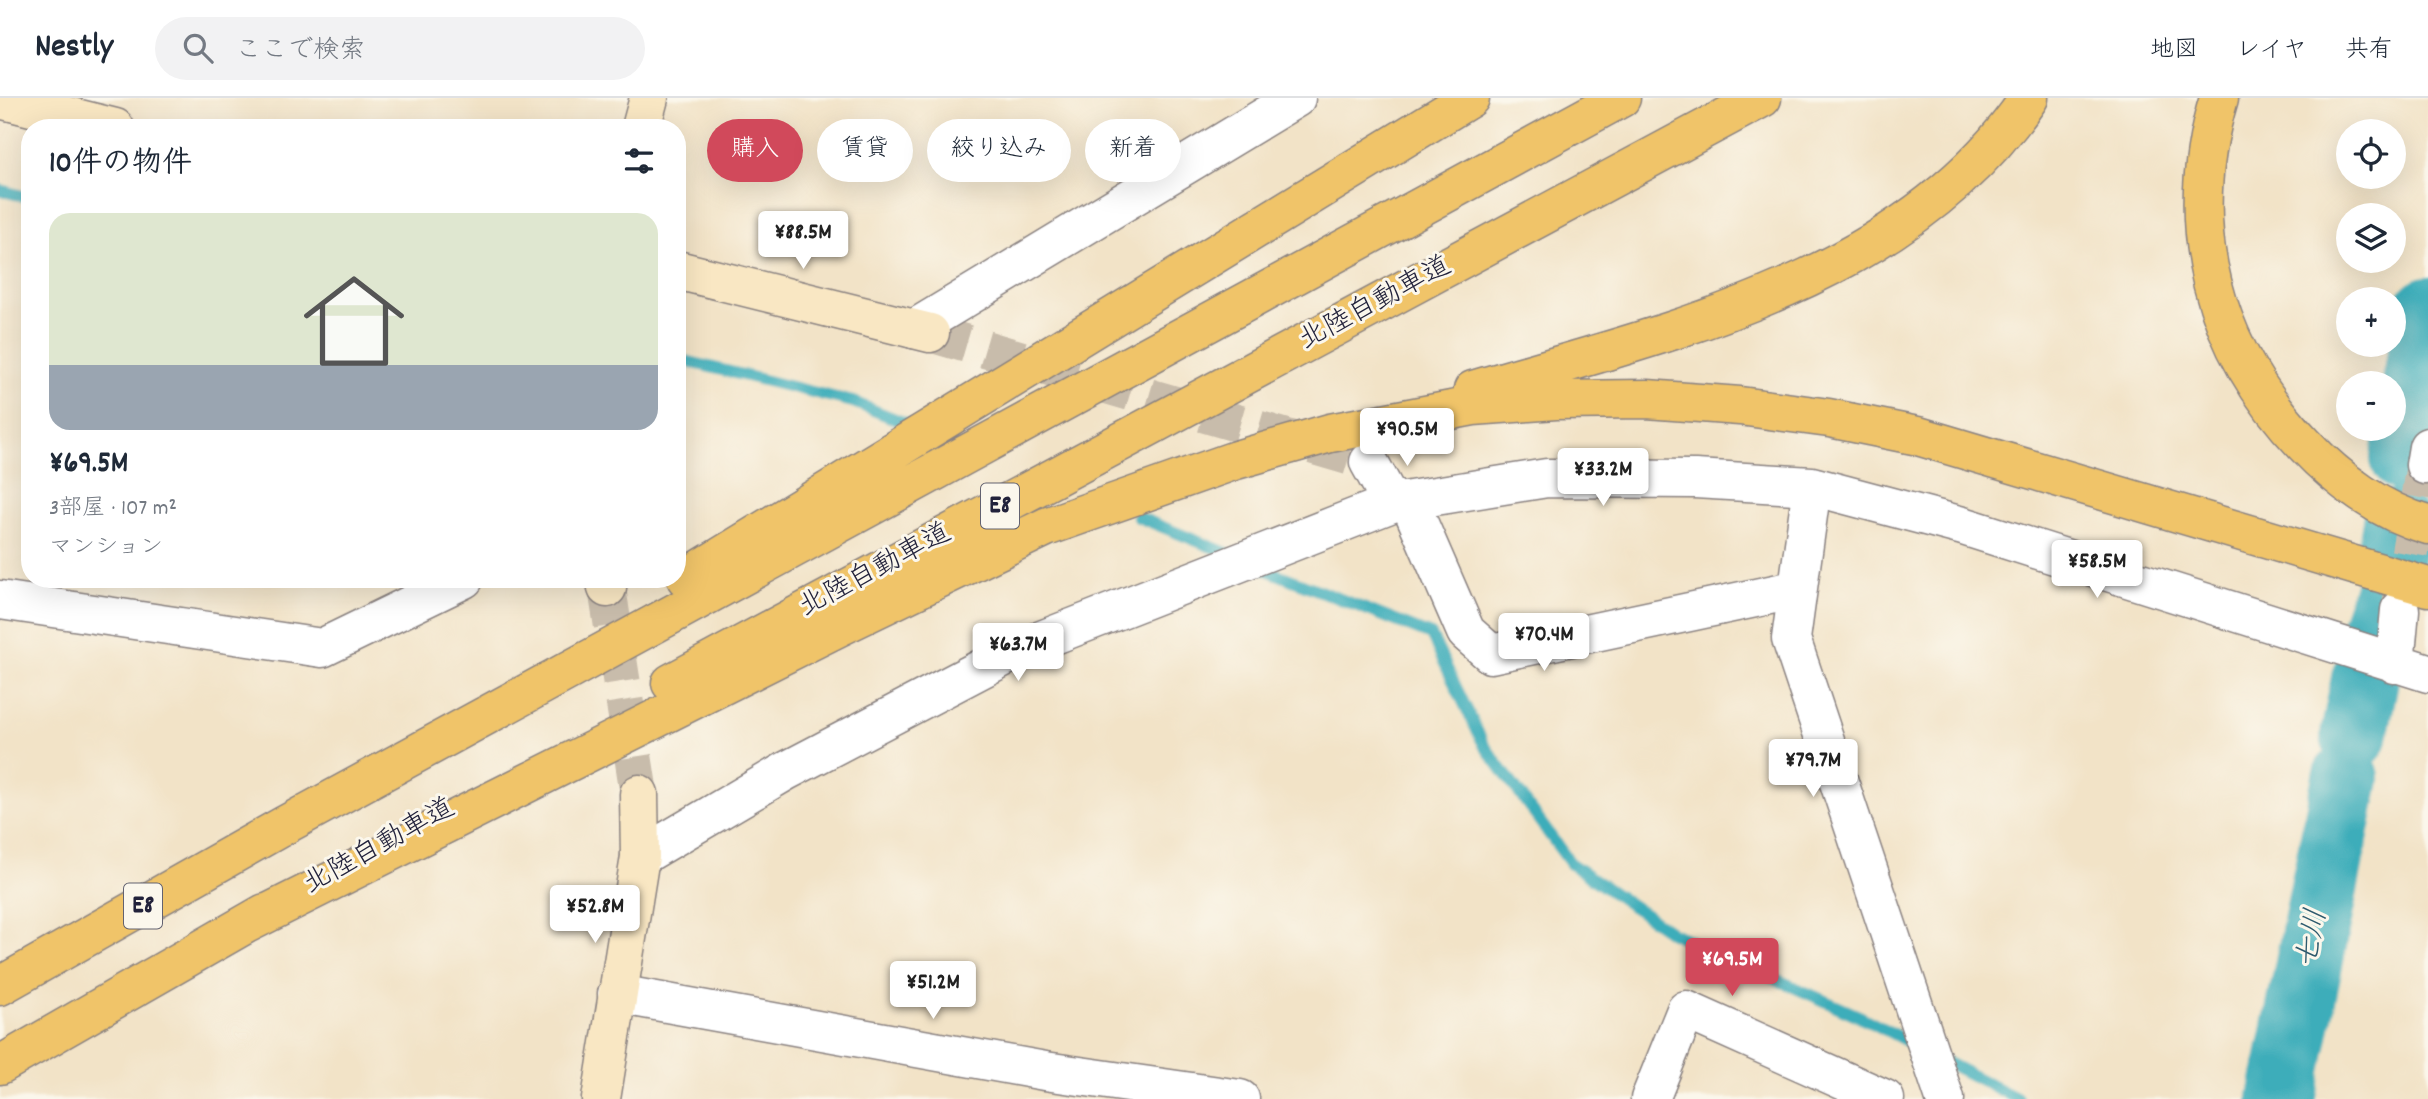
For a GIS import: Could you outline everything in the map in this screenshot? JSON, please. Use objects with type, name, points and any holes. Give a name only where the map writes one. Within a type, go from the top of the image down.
[{"type":"highway","points":[[686,579],[1470,98]]},
{"type":"highway","name":"E8","points":[[0,986],[285,825],[1621,98]]},
{"type":"highway","name":"北陸自動車道","points":[[0,1065],[738,645],[1762,98]]},
{"type":"highway","points":[[244,925],[839,626],[1046,527],[1236,460],[1679,327],[1757,300],[1829,267],[1889,231],[1938,195],[1984,153],[2029,98]]},
{"type":"highway","points":[[2219,98],[2208,133],[2202,183],[2203,237],[2213,291],[2231,340],[2257,388],[2321,463],[2362,494],[2428,525]]},
{"type":"highway","points":[[1330,433],[1473,406],[1556,400],[1674,401],[1740,406],[1829,418],[1917,436],[2414,598]]},
{"type":"highway","points":[[285,825],[671,588]]},
{"type":"street","points":[[643,119],[649,98]]},
{"type":"street","points":[[686,272],[922,331],[1296,98]]},
{"type":"street","points":[[0,99],[79,119]]},
{"type":"street","points":[[1369,462],[1401,502],[1466,632],[1491,654],[1798,589]]},
{"type":"street","points":[[640,857],[786,771],[1021,648],[1401,502],[1547,478],[1695,479],[1812,486],[1963,526],[2412,668],[2414,598]]},
{"type":"street","points":[[1812,486],[1791,639],[1945,1099]]},
{"type":"street","points":[[0,600],[322,648],[445,588]]},
{"type":"street","points":[[601,1099],[640,857],[639,794]]},
{"type":"street","points":[[617,994],[1045,1071],[1240,1099]]},
{"type":"street","points":[[1650,1099],[1686,1010],[1885,1099]]},
{"type":"waterway","points":[[0,190],[21,196]]},
{"type":"waterway","name":"七川","points":[[2404,458],[2428,310]]},
{"type":"waterway","points":[[686,361],[853,402],[908,424]]},
{"type":"waterway","points":[[1138,517],[1234,556]]},
{"type":"waterway","name":"七川","points":[[2391,554],[2396,523]]},
{"type":"waterway","points":[[1257,566],[1431,635],[1484,745],[1571,864],[1672,933],[1861,1017],[1918,1047]]},
{"type":"waterway","name":"七川","points":[[2372,636],[2385,598]]},
{"type":"waterway","name":"七川","points":[[2354,736],[2365,679]]},
{"type":"waterway","name":"七川","points":[[2282,1099],[2346,778]]},
{"type":"waterway","points":[[1940,1059],[2018,1099]]},
{"type":"tunnel","points":[[930,333],[1369,462]]},
{"type":"tunnel","points":[[2400,610],[2425,465]]},
{"type":"tunnel","points":[[607,588],[639,794]]}]
